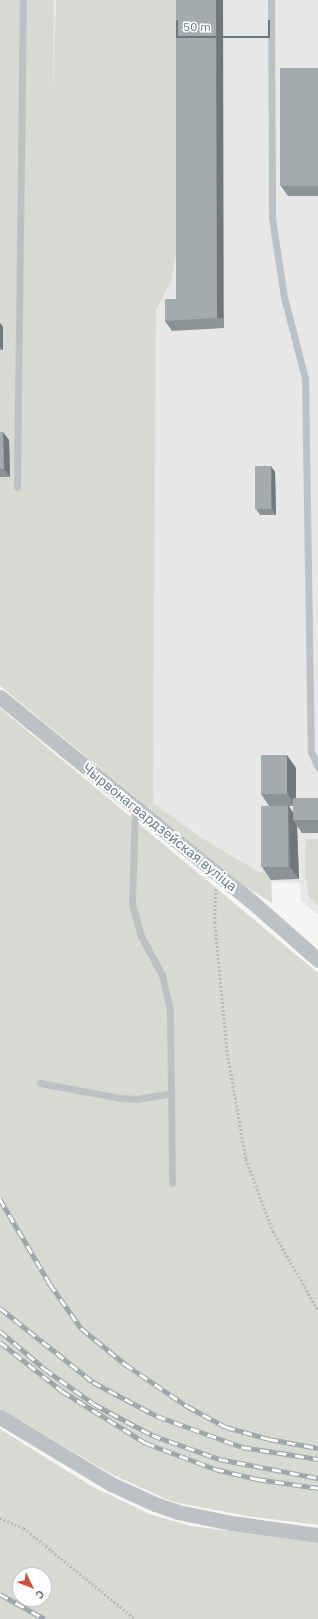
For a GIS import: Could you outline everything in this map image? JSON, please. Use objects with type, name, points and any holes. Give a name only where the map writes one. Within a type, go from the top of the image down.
[{"type":"street","name":"Чырвонагвардзейская вуліца","points":[[0,697],[216,874],[250,900],[318,960]]},
{"type":"street","points":[[0,1417],[111,1484],[155,1504],[178,1512],[230,1523],[318,1535]]},
{"type":"lane","points":[[17,487],[23,0]]},
{"type":"lane","points":[[271,0],[272,218],[280,278],[305,378],[311,752],[318,767]]},
{"type":"lane","points":[[135,807],[132,904],[135,920],[162,975],[167,992],[172,1028],[172,1183]]},
{"type":"lane","points":[[40,1083],[120,1098],[136,1099],[172,1093]]},
{"type":"path","points":[[216,874],[215,922],[227,1050],[246,1159],[273,1231],[318,1310]]},
{"type":"path","points":[[0,1518],[24,1528],[135,1619]]},
{"type":"shaded area","points":[[0,0],[54,0],[53,111],[56,0],[176,0],[178,244],[171,281],[156,310],[153,803],[202,838],[259,872],[271,871],[272,903],[244,886],[0,686]]},
{"type":"shaded area","points":[[54,0],[318,0],[318,915],[301,901],[300,883],[271,882],[270,871],[259,872],[202,838],[153,803],[157,130],[52,135]]},
{"type":"shaded area","points":[[0,708],[318,973],[318,1525],[247,1516],[173,1502],[111,1474],[0,1409]]},
{"type":"shaded area","points":[[306,839],[318,839],[318,906],[309,897],[305,873]]},
{"type":"shaded area","points":[[0,1429],[93,1487],[152,1515],[192,1526],[318,1543],[318,1619],[0,1619]]},
{"type":"building","points":[[176,0],[216,0],[217,318],[165,321],[165,299],[176,299]]},
{"type":"building","points":[[280,68],[318,68],[318,186],[280,186]]},
{"type":"building","points":[[0,432],[3,432],[4,469],[0,469]]},
{"type":"building","points":[[255,466],[271,466],[271,509],[255,509]]},
{"type":"building","points":[[261,755],[287,755],[287,794],[261,794]]},
{"type":"building","points":[[293,798],[318,798],[318,820],[293,820]]},
{"type":"building","points":[[261,806],[288,806],[288,867],[261,867]]},
{"type":"railway","points":[[0,1199],[50,1284],[81,1328],[125,1364],[187,1406],[226,1427],[269,1439],[318,1448]]},
{"type":"railway","points":[[0,1308],[93,1382],[157,1416],[242,1447],[318,1459]]},
{"type":"railway","points":[[0,1331],[45,1369],[94,1404],[152,1435],[219,1459],[318,1478]]},
{"type":"railway","points":[[0,1342],[62,1391],[146,1443],[215,1469],[257,1479],[318,1488]]},
{"type":"railway","points":[[0,1594],[45,1619]]}]
